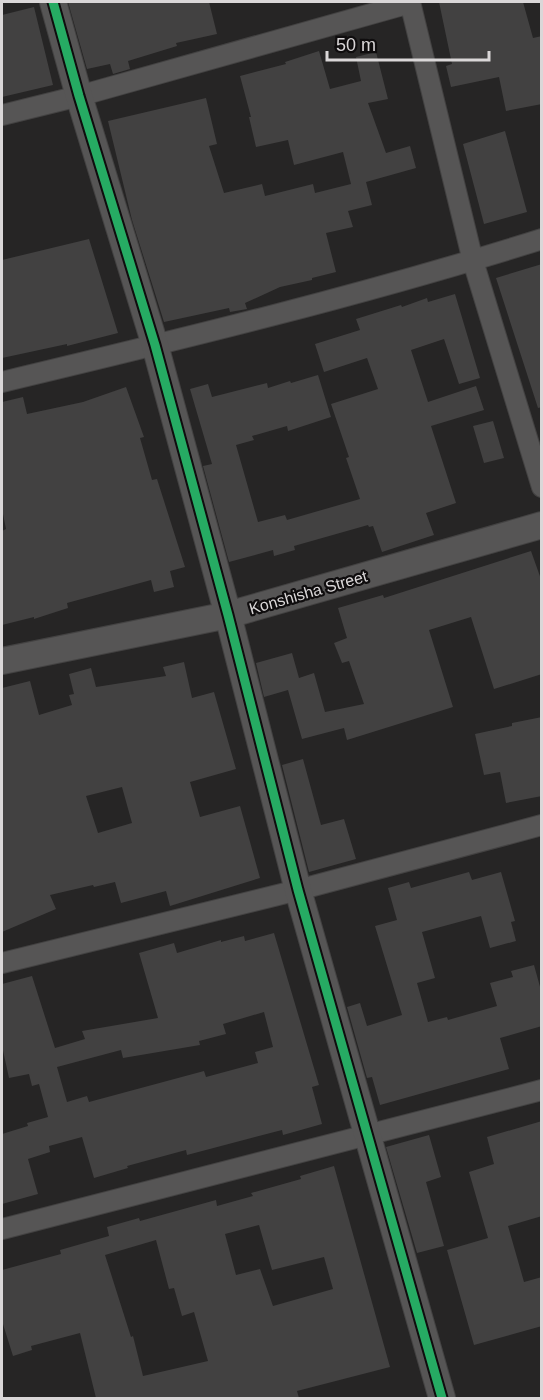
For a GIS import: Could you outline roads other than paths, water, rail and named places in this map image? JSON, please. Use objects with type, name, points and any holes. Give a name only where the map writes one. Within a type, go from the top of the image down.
[{"type":"street","points":[[53,2],[79,96],[155,345],[228,615],[298,890],[442,1398]]},
{"type":"street","points":[[2,115],[79,96],[410,2],[472,261],[542,487]]},
{"type":"street","points":[[2,382],[155,345],[472,261],[542,239]]},
{"type":"street","name":"Konshisha Street","points":[[2,661],[228,615],[542,525]]},
{"type":"street","points":[[2,963],[298,890],[542,825]]},
{"type":"street","points":[[2,1229],[542,1090]]}]
